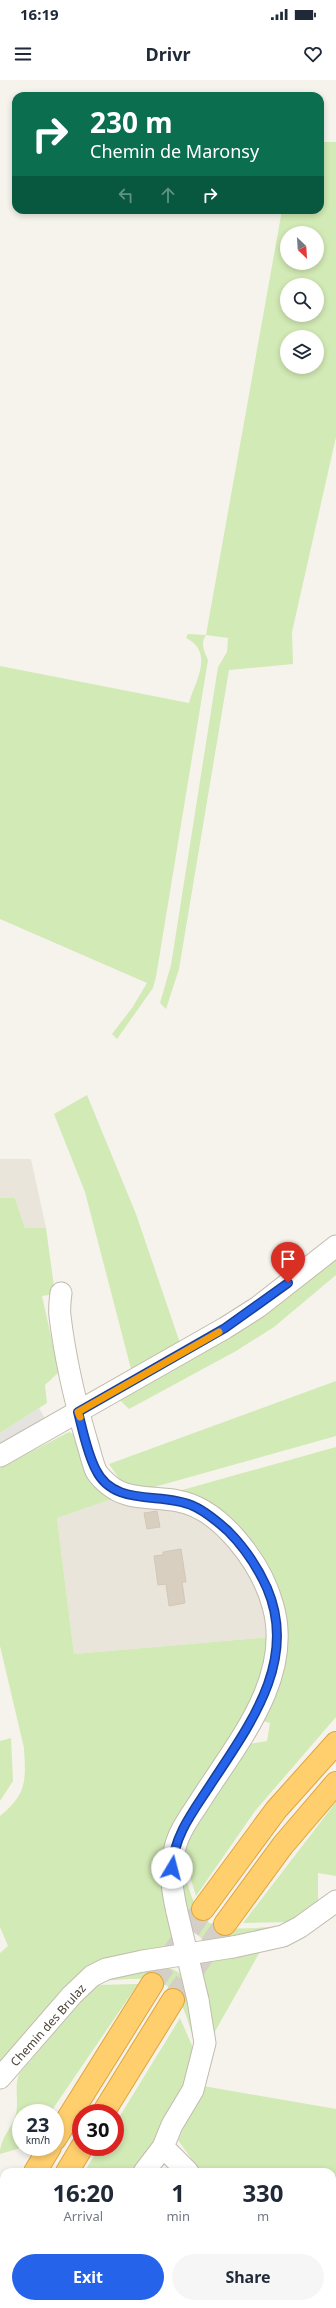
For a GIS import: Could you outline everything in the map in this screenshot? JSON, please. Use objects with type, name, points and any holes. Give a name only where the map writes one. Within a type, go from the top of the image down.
[{"type":"highway","points":[[203,1909],[276,1810],[336,1743]]},
{"type":"highway","points":[[225,1924],[283,1845],[336,1782]]},
{"type":"highway","points":[[64,2125],[152,1984]]},
{"type":"highway","points":[[109,2104],[173,2000]]},
{"type":"highway","points":[[37,2168],[45,2156]]},
{"type":"highway","points":[[69,2168],[77,2156]]},
{"type":"street","points":[[0,1456],[225,1328],[258,1307],[336,1246]]},
{"type":"street","points":[[61,1293],[59,1314],[78,1412],[96,1470],[102,1479],[110,1486],[132,1497],[178,1501],[192,1505],[223,1527],[239,1542],[258,1571],[270,1595],[277,1622],[277,1650],[268,1688],[247,1728],[179,1834],[172,1858],[171,1879],[177,1912],[205,2032],[204,2053],[193,2090],[172,2125],[163,2147],[147,2168]]},
{"type":"street","name":"Chemin des Brulaz","points":[[0,2078],[72,1995],[92,1976],[106,1969],[143,1961],[233,1948],[283,1936],[300,1927],[336,1901]]},
{"type":"street","points":[[163,2147],[184,2168]]},
{"type":"shaded area","points":[[0,1159],[31,1159],[46,1228],[25,1228],[15,1198],[0,1198]]},
{"type":"shaded area","points":[[39,1408],[50,1428],[0,1456],[0,1433]]},
{"type":"shaded area","points":[[112,1499],[172,1506],[202,1517],[253,1572],[272,1637],[74,1654],[57,1518]]},
{"type":"green space","points":[[324,142],[336,142],[336,437],[292,632],[293,664],[229,670],[179,969],[166,1009],[160,1003],[171,965],[218,667],[227,652],[228,638],[206,635],[281,214],[324,214]]},
{"type":"green space","points":[[188,634],[206,635],[203,644],[208,660],[156,977],[153,988],[117,1039],[112,1034],[132,1008],[147,983],[0,919],[0,666],[189,703],[201,668],[201,659],[200,651],[195,644],[186,638]]},
{"type":"green space","points":[[87,1095],[136,1214],[181,1346],[131,1369],[85,1192],[54,1114]]},
{"type":"green space","points":[[0,1198],[15,1198],[25,1228],[46,1228],[55,1294],[42,1296],[59,1372],[45,1385],[47,1403],[0,1433]]},
{"type":"green space","points":[[336,1259],[336,1275],[274,1327],[236,1351],[129,1409],[120,1400],[234,1335]]},
{"type":"green space","points":[[336,1381],[336,1436],[140,1491],[120,1480],[109,1464]]},
{"type":"green space","points":[[69,1432],[79,1437],[112,1499],[57,1518],[74,1654],[272,1637],[258,1696],[181,1815],[171,1941],[161,1949],[110,1960],[0,2062],[0,1953],[8,1946],[0,1927],[0,1816],[9,1808],[20,1794],[23,1786],[25,1769],[24,1748],[0,1646],[0,1468]]},
{"type":"green space","points":[[336,1447],[336,1717],[255,1811],[196,1896],[184,1857],[180,1857],[194,1903],[202,1917],[209,1923],[231,1928],[258,1928],[291,1925],[274,1932],[249,1939],[225,1943],[206,1941],[192,1928],[182,1906],[177,1881],[177,1862],[184,1840],[191,1827],[249,1744],[267,1741],[270,1723],[260,1720],[281,1676],[288,1629],[278,1591],[265,1564],[247,1537],[218,1511],[201,1499],[175,1492]]},
{"type":"green space","points":[[11,1738],[13,1781],[0,1801],[0,1741]]},
{"type":"green space","points":[[336,1802],[336,1876],[318,1873],[318,1903],[292,1922],[243,1923]]},
{"type":"green space","points":[[262,1948],[213,2035],[202,1979],[204,1972],[214,1960]]},
{"type":"green space","points":[[157,1964],[176,1971],[182,1975],[186,1981],[190,1990],[192,2001],[197,2053],[183,2007],[177,1996],[169,1988],[160,1982],[148,1979],[96,1981]]},
{"type":"green space","points":[[138,1984],[56,2104],[17,2104],[17,2084],[19,2074],[95,1985]]},
{"type":"green space","points":[[180,2018],[197,2057],[192,2072],[170,2117],[136,2168],[87,2168],[94,2156],[124,2156],[124,2109]]},
{"type":"green space","points":[[203,2086],[336,2109],[336,2168],[198,2168],[178,2140]]},
{"type":"green space","points":[[12,2123],[12,2150],[0,2154],[4,2138]]},
{"type":"building","points":[[157,1511],[160,1527],[147,1529],[144,1513]]},
{"type":"building","points":[[181,1549],[186,1582],[182,1582],[185,1603],[169,1606],[166,1584],[158,1585],[154,1556],[163,1555],[163,1552]]},
{"type":"tunnel","points":[[152,1984],[203,1909]]},
{"type":"tunnel","points":[[173,2000],[225,1924]]},
{"type":"slow traffic","points":[[80,1417],[78,1412],[190,1350],[219,1332]]},
{"type":"route","points":[[172,1868],[172,1858],[179,1834],[247,1728],[268,1688],[273,1673],[278,1641],[277,1622],[274,1607],[264,1582],[247,1552],[223,1527],[206,1514],[192,1505],[178,1501],[132,1497],[110,1486],[102,1479],[96,1470],[78,1412],[190,1350],[258,1307],[288,1283]]}]
